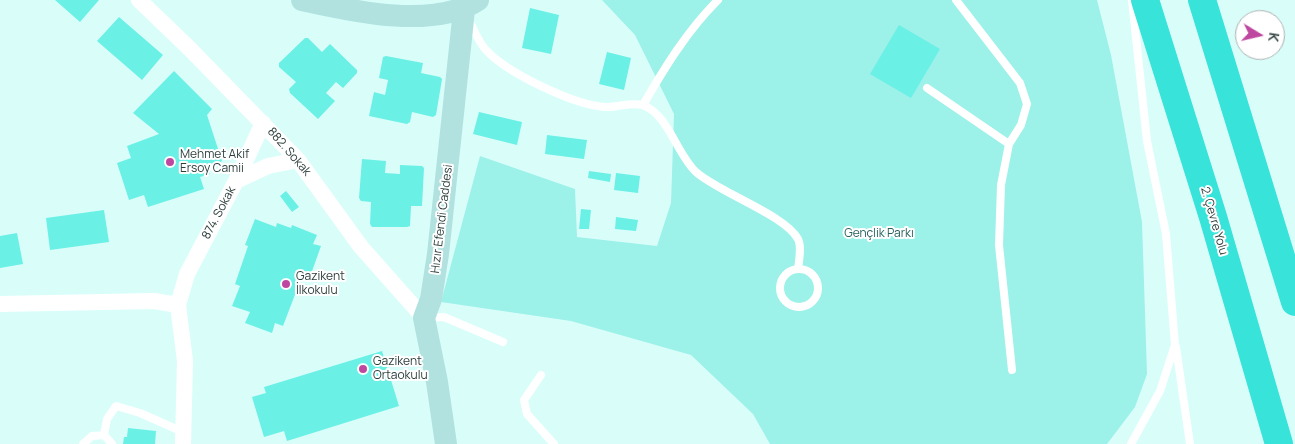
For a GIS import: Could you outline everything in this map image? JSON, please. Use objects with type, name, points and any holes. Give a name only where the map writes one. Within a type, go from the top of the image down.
[{"type":"highway","name":"2. Çevre Yolu","points":[[1145,0],[1214,217],[1279,444]]},
{"type":"highway","points":[[1202,0],[1295,302]]},
{"type":"highway","points":[[1219,0],[1227,38],[1227,81]]},
{"type":"street","name":"882. Sokak","points":[[138,0],[298,160],[361,247],[424,318]]},
{"type":"street","points":[[302,0],[336,4],[380,15],[406,16],[471,5]]},
{"type":"street","name":"Hızır Efendi Caddesi","points":[[446,444],[439,392],[424,318],[431,298],[438,254],[471,5]]},
{"type":"street","name":"874. Sokak","points":[[184,439],[185,361],[178,305],[187,274],[236,181],[263,123]]},
{"type":"street","points":[[236,181],[268,166],[298,160]]},
{"type":"street","points":[[0,304],[154,301],[178,305]]},
{"type":"lane","points":[[643,105],[668,62],[695,23],[718,0]]},
{"type":"lane","points":[[956,0],[1020,83],[1027,104],[1021,125],[1010,144],[1002,185],[999,245],[1012,370]]},
{"type":"lane","points":[[1132,0],[1147,141],[1166,234],[1175,345],[1190,444]]},
{"type":"lane","points":[[471,5],[484,49],[503,65],[550,90],[580,101],[608,107],[643,105],[665,123],[679,150],[696,172],[781,222],[798,239],[800,253],[798,269]]},
{"type":"lane","points":[[927,88],[1010,144]]},
{"type":"lane","points":[[798,269],[811,273],[816,278],[818,289],[814,300],[798,307],[787,303],[783,298],[780,286],[786,274],[798,269]]},
{"type":"lane","points":[[424,318],[444,317],[503,342]]},
{"type":"lane","points":[[1131,444],[1160,391],[1175,345]]},
{"type":"lane","points":[[541,376],[524,400],[527,414],[554,444]]},
{"type":"lane","points":[[104,435],[107,419],[116,406],[140,412],[184,439]]},
{"type":"lane","points":[[83,444],[92,436],[104,435]]},
{"type":"lane","points":[[104,435],[112,444]]},
{"type":"green space","name":"Gençlik Parkı","points":[[602,0],[1097,0],[1111,55],[1142,222],[1147,374],[1135,407],[1107,444],[770,444],[753,414],[691,355],[571,321],[441,302],[480,156],[575,189],[577,237],[657,246],[671,203],[674,114],[635,35]]},
{"type":"building","points":[[55,0],[99,0],[80,22]]},
{"type":"building","points":[[530,8],[559,15],[551,54],[522,48]]},
{"type":"building","points":[[119,17],[163,55],[142,80],[97,41]]},
{"type":"building","points":[[899,25],[940,49],[911,98],[870,74]]},
{"type":"building","points":[[305,38],[308,38],[322,52],[330,44],[357,70],[357,73],[343,88],[336,82],[326,93],[335,101],[318,119],[290,93],[289,89],[296,82],[279,67],[279,63]]},
{"type":"building","points":[[607,52],[631,58],[624,90],[599,84]]},
{"type":"building","points":[[383,57],[423,63],[421,73],[442,79],[436,115],[433,117],[412,112],[410,122],[407,124],[369,116],[374,92],[385,95],[388,80],[379,78]]},
{"type":"building","name":"Mehmet Akif Ersoy Camii","points":[[174,71],[212,109],[207,115],[222,161],[209,169],[210,174],[200,177],[204,189],[148,207],[144,195],[129,200],[117,163],[131,158],[127,146],[159,134],[133,113]]},
{"type":"building","points":[[479,112],[522,122],[517,145],[473,134]]},
{"type":"building","points":[[547,135],[587,140],[584,159],[545,154]]},
{"type":"building","points":[[362,159],[386,161],[385,173],[400,174],[400,165],[422,166],[424,168],[422,206],[411,206],[410,226],[372,227],[370,224],[371,202],[361,201],[359,198]]},
{"type":"building","points":[[589,171],[611,174],[610,182],[588,178]]},
{"type":"building","points":[[616,173],[640,176],[638,193],[614,190]]},
{"type":"building","points":[[286,191],[299,207],[292,212],[280,196]]},
{"type":"building","points":[[581,209],[591,210],[589,229],[579,229]]},
{"type":"building","points":[[104,210],[109,242],[50,250],[46,218]]},
{"type":"building","points":[[616,217],[638,220],[636,231],[615,229]]},
{"type":"building","points":[[255,219],[276,227],[277,223],[291,228],[292,225],[317,235],[313,244],[321,246],[311,274],[304,271],[283,326],[275,323],[272,333],[245,323],[250,312],[232,306],[240,286],[235,284],[248,246],[245,245]]},
{"type":"building","points":[[17,233],[23,264],[0,268],[0,236]]},
{"type":"building","points":[[382,351],[399,406],[287,441],[284,431],[264,437],[252,397],[266,393],[264,387]]},
{"type":"building","points":[[128,428],[156,431],[155,444],[123,444],[124,437],[127,437]]},
{"type":"place","name":"Mehmet Akif Ersoy Camii","points":[[170,162]]},
{"type":"place","name":"Gazikent İlkokulu","points":[[286,284]]},
{"type":"place","name":"Gazikent Ortaokulu","points":[[363,369]]}]
